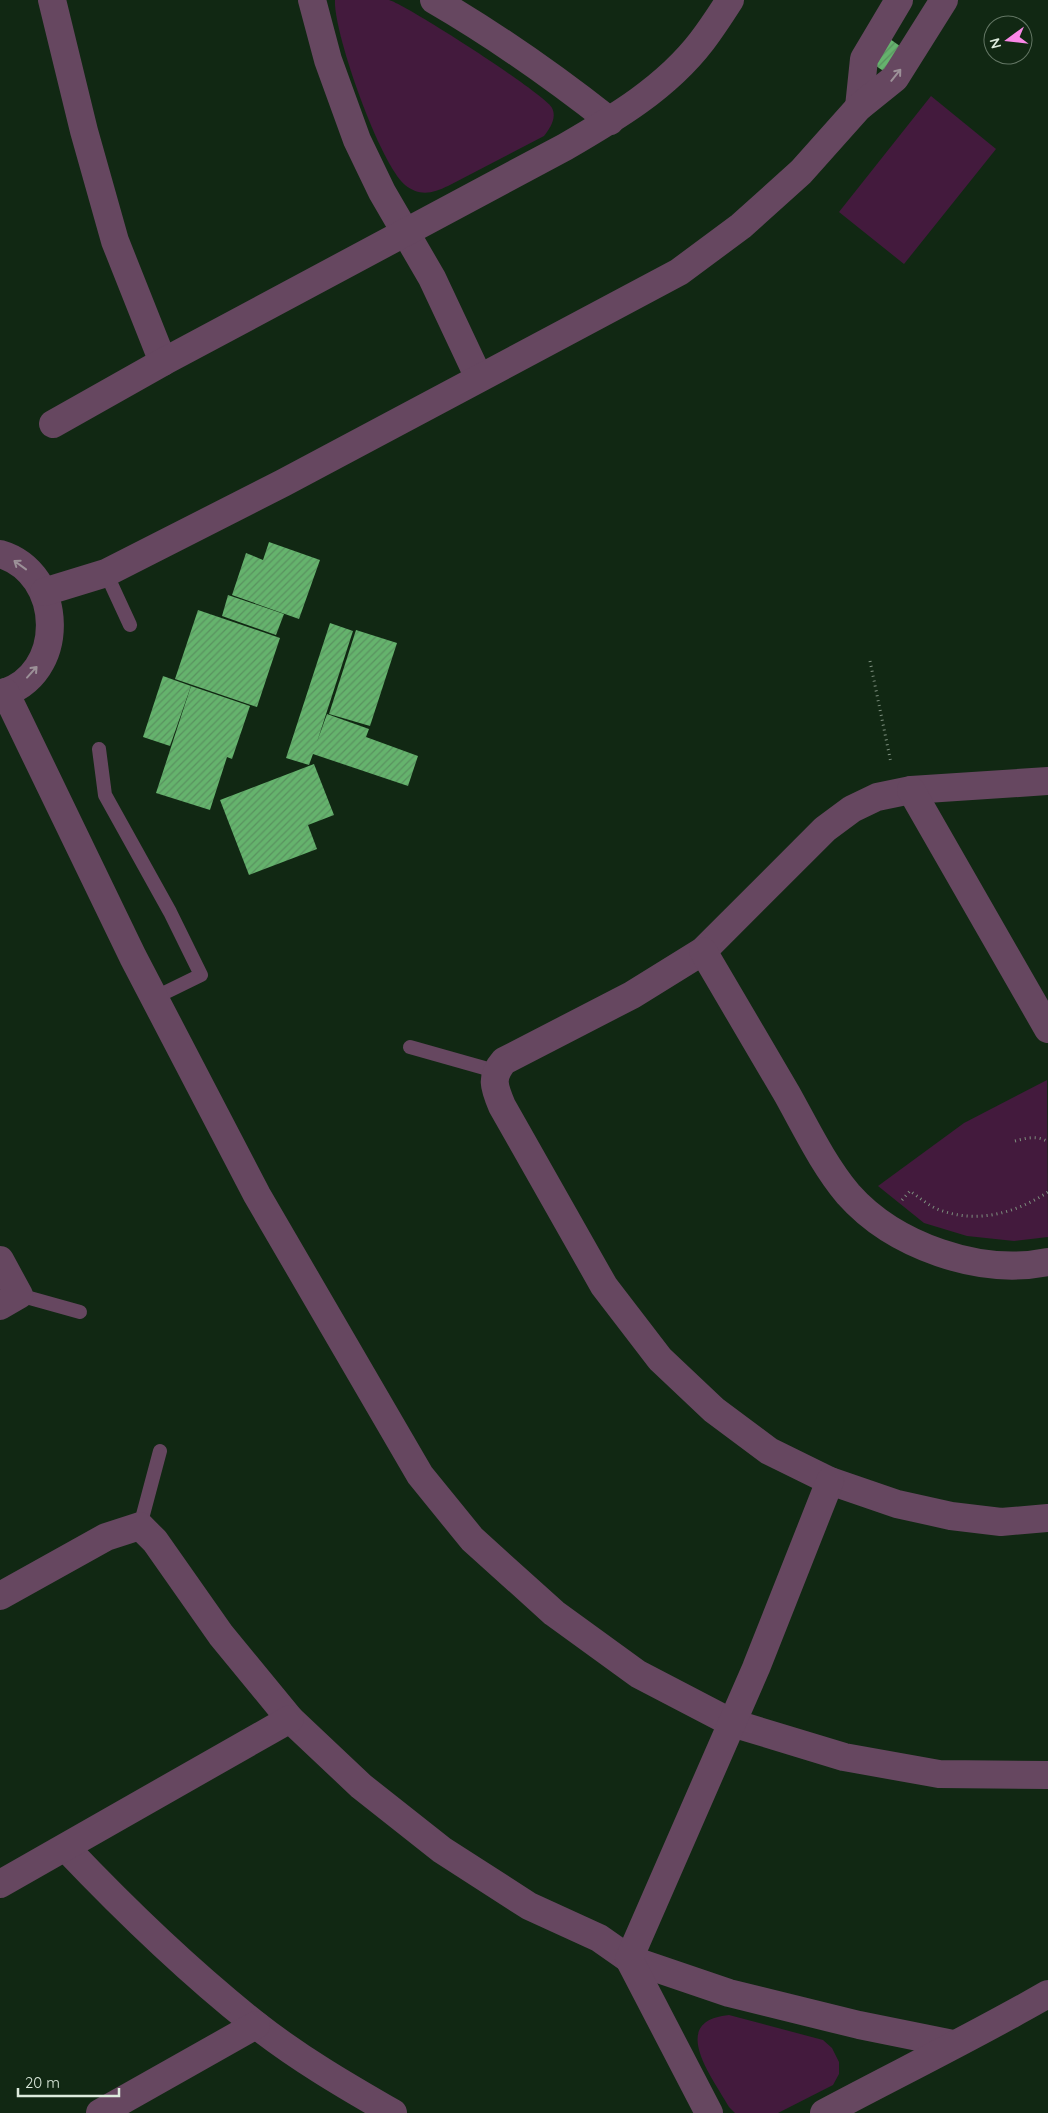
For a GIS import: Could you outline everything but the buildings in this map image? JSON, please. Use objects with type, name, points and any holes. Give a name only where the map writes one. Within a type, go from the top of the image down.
[{"type":"street","points":[[52,0],[84,131],[115,241],[163,362]]},
{"type":"street","points":[[312,0],[328,60],[357,140],[382,192],[432,278],[479,378]]},
{"type":"street","points":[[434,0],[574,92],[610,121]]},
{"type":"street","points":[[52,424],[163,362],[565,147],[610,121],[653,91],[694,50],[730,0]]},
{"type":"street","points":[[859,107],[864,59],[899,0]]},
{"type":"street","points":[[44,592],[106,572],[283,483],[679,272],[741,226],[801,172],[859,107],[895,78],[944,0]]},
{"type":"street","points":[[0,554],[21,564],[34,576],[44,592],[51,622],[44,655],[28,677],[2,693],[154,998],[257,1195],[420,1475],[472,1539],[554,1612],[638,1674],[732,1723],[844,1756],[939,1774],[1048,1775]]},
{"type":"street","points":[[1048,781],[904,791],[877,797],[852,809],[825,829],[703,951],[632,996],[504,1061],[495,1071],[495,1088],[502,1106],[604,1286],[660,1359],[714,1410],[769,1451],[830,1481],[898,1504],[951,1516],[1002,1522],[1048,1518]]},
{"type":"street","points":[[904,791],[1048,1029]]},
{"type":"street","points":[[703,951],[821,1155],[849,1194],[882,1224],[921,1245],[960,1259],[1001,1265],[1048,1262]]},
{"type":"street","points":[[0,1260],[10,1300]]},
{"type":"street","points":[[629,1959],[732,1723],[830,1481]]},
{"type":"street","points":[[0,1596],[106,1537],[140,1526],[155,1540],[221,1635],[290,1719],[361,1786],[442,1850],[528,1906],[600,1938],[629,1959],[729,1993],[859,2025],[953,2044]]},
{"type":"street","points":[[0,1884],[290,1719]]},
{"type":"street","points":[[66,1848],[116,1901],[256,2025],[336,2080],[393,2113]]},
{"type":"street","points":[[629,1959],[709,2113]]},
{"type":"street","points":[[824,2113],[953,2044],[993,2026],[1048,1994]]},
{"type":"street","points":[[100,2113],[256,2025]]},
{"type":"lane","points":[[106,572],[130,625]]},
{"type":"lane","points":[[99,749],[105,795],[170,912],[201,975],[154,998]]},
{"type":"lane","points":[[410,1046],[495,1071]]},
{"type":"lane","points":[[10,1300],[80,1312]]},
{"type":"lane","points":[[140,1526],[160,1451]]},
{"type":"path","points":[[870,661],[904,791]]},
{"type":"path","points":[[1015,1141],[1028,1137],[1044,1139],[1048,1142]]},
{"type":"path","points":[[882,1224],[910,1191],[940,1210],[975,1216],[1004,1214],[1030,1204],[1048,1192]]},
{"type":"shaded area","points":[[335,0],[389,0],[421,17],[502,69],[544,100],[552,108],[554,115],[548,130],[544,136],[442,188],[426,193],[411,189],[395,173],[371,126],[342,40],[336,16]]},
{"type":"shaded area","points":[[931,96],[996,149],[904,264],[839,212]]},
{"type":"shaded area","points":[[1047,1080],[1048,1237],[1014,1241],[967,1236],[924,1223],[878,1186],[964,1123]]},
{"type":"shaded area","points":[[729,2015],[823,2040],[832,2048],[839,2062],[839,2074],[833,2085],[778,2113],[735,2113],[729,2107],[706,2067],[700,2052],[698,2039],[701,2028],[711,2019]]}]
